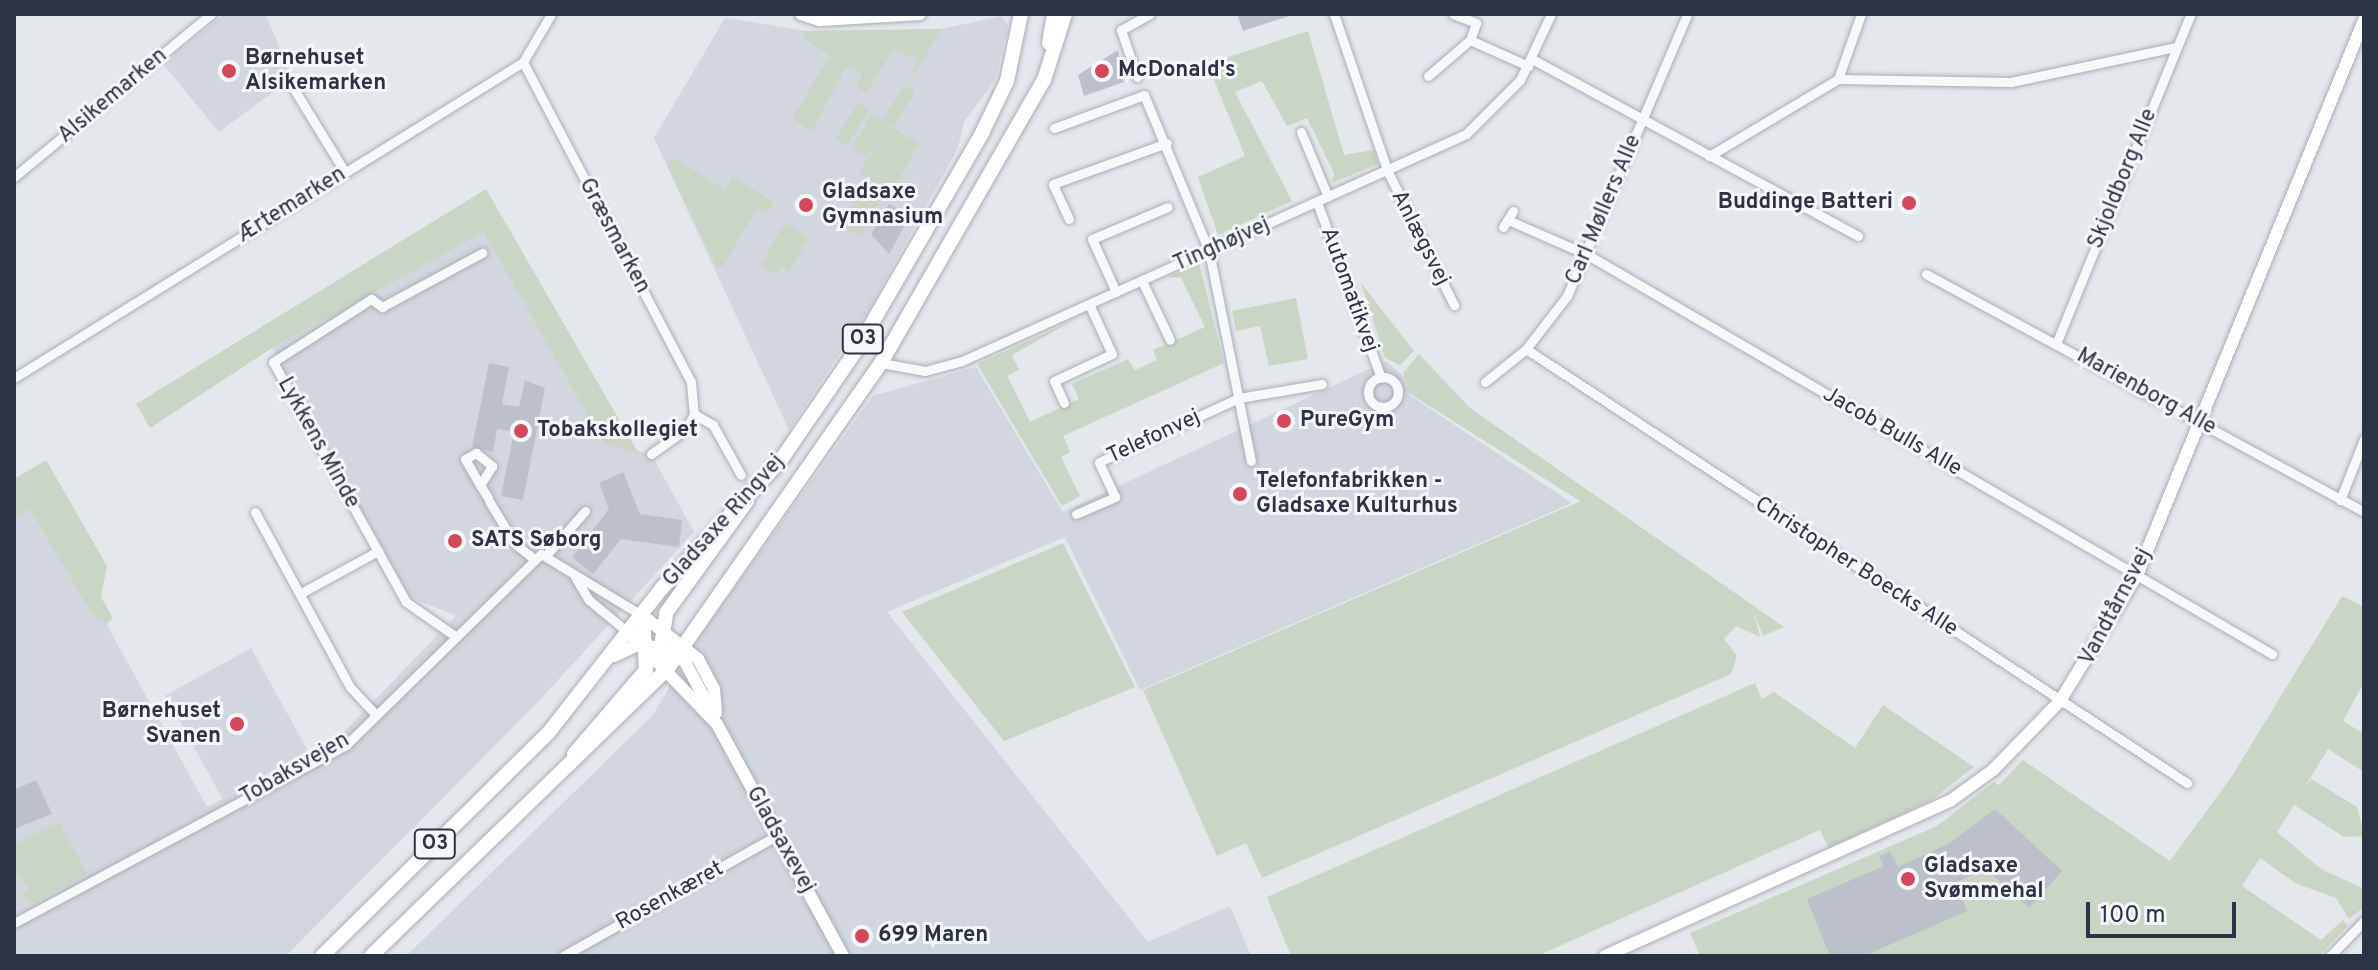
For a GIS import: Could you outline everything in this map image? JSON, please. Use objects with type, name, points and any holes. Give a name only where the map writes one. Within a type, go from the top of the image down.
[{"type":"main road","name":"Gladsaxe Ringvej","points":[[322,956],[614,656],[646,644],[643,616],[818,408],[913,255],[1007,81],[1021,14]]},
{"type":"main road","points":[[1031,105],[1054,14]]},
{"type":"main road","name":"Gladsaxe Ringvej","points":[[371,956],[668,668],[881,363],[1031,105],[1065,14]]},
{"type":"main road","points":[[646,644],[662,629],[669,607],[736,522],[756,483]]},
{"type":"main road","points":[[557,777],[639,682],[646,644],[643,616]]},
{"type":"main road","points":[[646,644],[668,668]]},
{"type":"street","name":"Alsikemarken","points":[[14,177],[211,14]]},
{"type":"street","name":"Ærtemarken","points":[[14,378],[523,62],[551,14]]},
{"type":"street","points":[[802,14],[920,14]]},
{"type":"street","points":[[1137,77],[1121,30],[1150,14]]},
{"type":"street","points":[[1334,14],[1387,170]]},
{"type":"street","points":[[1428,76],[1470,40],[1476,23],[1453,14]]},
{"type":"street","name":"Tinghøjvej","points":[[881,363],[938,369],[1142,281],[1466,134],[1507,97],[1530,62],[1551,14]]},
{"type":"street","name":"Carl Møllers Alle","points":[[1485,382],[1526,349],[1588,255],[1687,14]]},
{"type":"street","points":[[1838,79],[1861,14]]},
{"type":"street","name":"Skjoldborg Alle","points":[[2056,344],[2191,14]]},
{"type":"street","name":"Vandtårnsvej","points":[[1605,956],[1950,801],[1993,770],[2060,701],[2137,575],[2364,20]]},
{"type":"street","points":[[1470,40],[1530,62],[1858,236]]},
{"type":"street","points":[[1709,156],[1838,79],[2011,82],[2176,47]]},
{"type":"street","name":"Græsmarken","points":[[523,62],[691,382],[694,414]]},
{"type":"street","points":[[292,86],[345,172]]},
{"type":"street","points":[[1054,128],[1144,95],[1167,143],[1209,251],[1251,461]]},
{"type":"street","points":[[1301,132],[1328,197]]},
{"type":"street","points":[[1069,219],[1053,184],[1167,143]]},
{"type":"street","name":"Anlægsvej","points":[[1387,170],[1454,305]]},
{"type":"street","name":"Automatikvej","points":[[1317,202],[1381,378]]},
{"type":"street","points":[[1116,292],[1092,239],[1168,207]]},
{"type":"street","name":"Jacob Bulls Alle","points":[[1508,219],[1588,255],[2272,654]]},
{"type":"street","name":"Lykkens Minde","points":[[455,636],[406,602],[273,362],[371,299],[382,307],[482,253]]},
{"type":"street","name":"Marienborg Alle","points":[[1926,274],[2364,512]]},
{"type":"street","points":[[1142,281],[1170,340]]},
{"type":"street","points":[[1064,403],[1054,381],[1112,354],[1089,304]]},
{"type":"street","name":"Christopher Boecks Alle","points":[[1526,349],[2187,783]]},
{"type":"street","name":"Telefonvej","points":[[1076,514],[1115,497],[1099,462],[1239,398],[1322,384]]},
{"type":"street","points":[[651,454],[686,429],[694,414],[713,425],[741,475]]},
{"type":"street","points":[[2340,500],[2364,439]]},
{"type":"street","points":[[480,485],[515,544],[533,558]]},
{"type":"street","points":[[585,511],[548,553],[643,616]]},
{"type":"street","points":[[255,512],[350,687],[376,715]]},
{"type":"street","points":[[301,593],[378,551]]},
{"type":"street","name":"Tobaksvejen","points":[[14,923],[346,745],[533,558],[548,553]]},
{"type":"street","points":[[571,571],[589,600],[646,644],[680,650]]},
{"type":"street","name":"Gladsaxevej","points":[[643,616],[662,629],[714,689],[717,724]]},
{"type":"street","name":"Gladsaxevej","points":[[668,668],[717,724],[843,956]]},
{"type":"street","name":"Rosenkæret","points":[[563,956],[778,835]]},
{"type":"street","points":[[2330,956],[2364,921]]},
{"type":"shaded area","name":"Børnehuset Alsikemarken","points":[[224,14],[265,14],[293,77],[219,132],[163,64]]},
{"type":"shaded area","name":"Gladsaxe Gymnasium","points":[[1002,16],[1008,27],[995,80],[964,122],[958,148],[868,311],[789,430],[654,138],[725,18],[807,31],[941,29]]},
{"type":"shaded area","points":[[484,231],[603,443],[651,454],[694,532],[536,704],[286,956],[14,956],[14,518],[30,508],[95,620],[102,616],[207,807],[339,737],[456,616],[410,597],[272,348]]},
{"type":"shaded area","points":[[1386,361],[1409,381],[1411,396],[1572,503],[1140,690],[1065,537],[887,612],[1148,942],[1230,906],[1251,956],[406,956],[653,715],[703,631],[873,396],[976,367],[1063,512]]},
{"type":"shaded area","name":"Børnehuset Svanen","points":[[251,648],[308,751],[222,799],[165,696]]},
{"type":"green space","points":[[941,29],[912,78],[916,59],[894,49],[866,93],[856,87],[863,74],[847,66],[812,131],[792,119],[830,55],[802,38],[807,31]]},
{"type":"green space","points":[[1308,31],[1344,155],[1373,150],[1378,164],[1332,183],[1334,173],[1307,118],[1287,126],[1262,81],[1235,92],[1292,201],[1218,235],[1198,177],[1245,156],[1212,75],[1192,78],[1188,70]]},
{"type":"green space","points":[[904,85],[915,92],[894,127],[887,124],[867,157],[852,148],[871,115],[882,121]]},
{"type":"green space","points":[[858,103],[869,110],[847,146],[836,139]]},
{"type":"green space","points":[[888,125],[920,144],[891,192],[859,173]]},
{"type":"green space","points":[[673,158],[725,189],[733,177],[774,202],[767,212],[758,207],[723,266],[717,268],[667,165]]},
{"type":"green space","points":[[862,185],[882,196],[860,236],[840,225]]},
{"type":"green space","points":[[486,189],[639,454],[603,443],[484,232],[272,348],[150,428],[136,404]]},
{"type":"green space","points":[[785,223],[809,238],[789,272],[781,267],[776,275],[760,265]]},
{"type":"green space","points":[[1199,263],[1224,363],[1063,436],[1070,452],[1061,457],[1080,496],[1062,506],[977,364],[1074,320],[1012,355],[1019,370],[1007,376],[1030,422],[1079,399],[1072,384],[1128,359],[1135,370],[1157,360],[1153,350],[1205,327],[1181,278],[1168,277]]},
{"type":"green space","points":[[1361,283],[1414,351],[1400,365],[1385,358]]},
{"type":"green space","points":[[1296,298],[1308,359],[1269,366],[1260,326],[1236,331],[1232,311]]},
{"type":"green space","points":[[1419,354],[1470,408],[1784,627],[1763,636],[1753,611],[1760,637],[1736,626],[1724,639],[1737,656],[1731,674],[1262,878],[1246,843],[1217,856],[1143,690],[1580,501],[1412,395],[1403,373]]},
{"type":"green space","points":[[46,460],[107,566],[101,597],[113,618],[106,625],[102,617],[95,620],[30,509],[14,518],[14,479]]},
{"type":"green space","points":[[1063,543],[1135,687],[1004,741],[902,612]]},
{"type":"green space","points":[[2342,596],[2364,607],[2364,682],[2343,721],[2364,734],[2364,772],[2328,749],[2304,788],[2311,779],[2357,807],[2364,836],[2344,837],[2294,805],[2277,832],[2321,869],[2364,889],[2364,907],[2349,919],[2336,898],[2295,883],[2260,858],[2242,886],[2321,940],[2343,920],[2348,926],[2319,956],[1700,956],[1690,933],[1937,826],[1994,782],[1999,785],[2023,760],[2170,861],[2232,776]]},
{"type":"green space","points":[[1755,683],[1762,699],[1774,692],[1855,748],[1883,705],[1974,767],[1930,801],[1829,848],[1820,830],[1537,956],[1291,956],[1267,897]]},
{"type":"green space","points":[[59,822],[87,874],[33,903],[20,897],[30,888],[14,871],[14,844]]},
{"type":"building","points":[[1237,14],[1288,14],[1289,16],[1243,31]]},
{"type":"building","name":"McDonald's","points":[[1118,50],[1124,82],[1084,96],[1078,75]]},
{"type":"building","points":[[889,204],[910,216],[889,254],[871,234]]},
{"type":"building","name":"Tobakskollegiet","points":[[489,363],[509,367],[502,404],[519,407],[525,380],[545,388],[523,500],[501,496],[514,432],[497,429],[493,452],[472,447]]},
{"type":"building","points":[[623,472],[640,514],[682,520],[679,547],[621,539],[593,574],[572,557],[609,509],[599,483]]},
{"type":"building","points":[[36,780],[52,814],[14,829],[14,790]]},
{"type":"building","name":"Gladsaxe Svømmehal","points":[[1995,809],[2062,871],[2029,908],[1986,869],[1955,883],[1967,911],[1864,956],[1830,956],[1807,899],[1884,866],[1879,856],[1890,852],[1898,867],[1950,843]]},
{"type":"place","name":"Børnehuset Alsikemarken","points":[[229,71]]},
{"type":"place","name":"McDonald's","points":[[1102,71]]},
{"type":"place","name":"Buddinge Batteri","points":[[1909,203]]},
{"type":"place","name":"Gladsaxe Gymnasium","points":[[806,205]]},
{"type":"place","name":"PureGym","points":[[1284,421]]},
{"type":"place","name":"Tobakskollegiet","points":[[521,431]]},
{"type":"place","name":"Telefonfabrikken - Gladsaxe Kulturhus","points":[[1240,494]]},
{"type":"place","name":"SATS Søborg","points":[[455,541]]},
{"type":"place","name":"Børnehuset Svanen","points":[[237,724]]},
{"type":"place","name":"Gladsaxe Svømmehal","points":[[1908,879]]},
{"type":"place","name":"699 Maren","points":[[862,936]]}]
